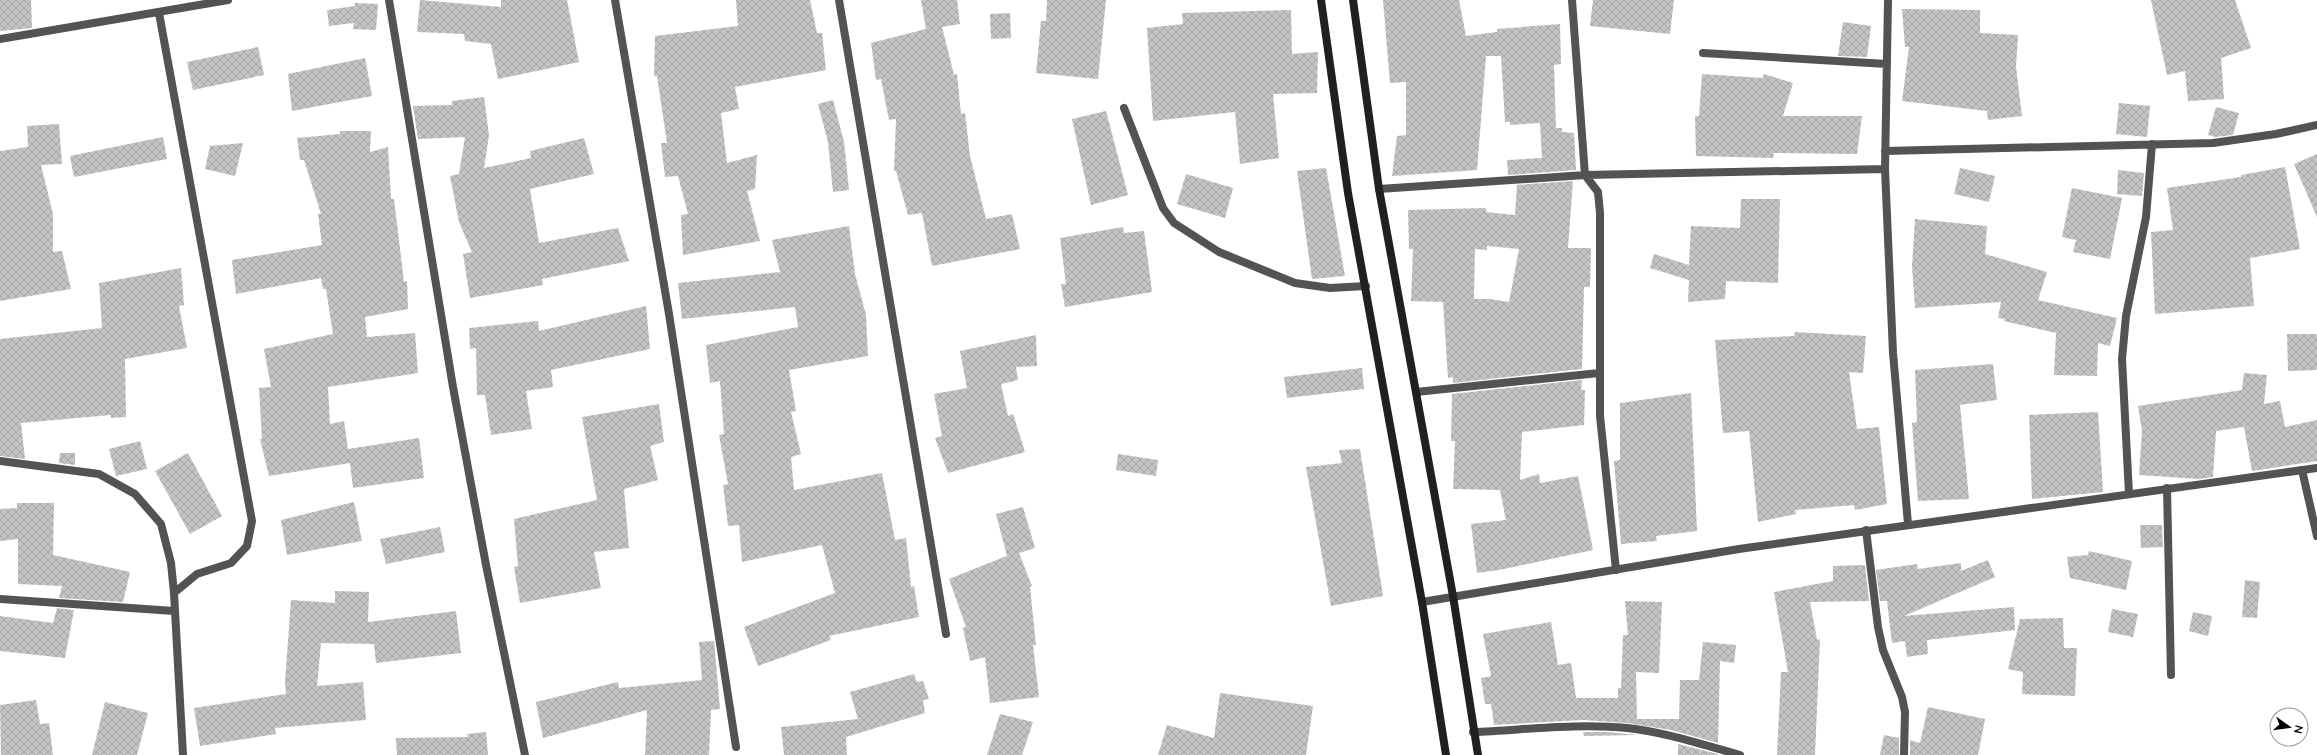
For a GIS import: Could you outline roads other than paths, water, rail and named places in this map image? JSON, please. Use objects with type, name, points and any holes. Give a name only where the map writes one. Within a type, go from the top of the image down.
[{"type":"main road","points":[[1321,0],[1348,192],[1422,602],[1446,755]]},
{"type":"main road","points":[[1353,0],[1379,189],[1453,596],[1478,755]]},
{"type":"street","points":[[0,39],[228,0]]},
{"type":"street","points":[[389,0],[454,395],[486,565],[526,755]]},
{"type":"street","points":[[615,0],[671,322],[736,747]]},
{"type":"street","points":[[839,0],[946,634]]},
{"type":"street","points":[[1572,0],[1585,175],[1598,192],[1600,213],[1600,416],[1616,570]]},
{"type":"street","points":[[1888,0],[1885,169],[1893,354],[1908,524]]},
{"type":"street","points":[[159,13],[252,521],[247,546],[231,563],[197,574],[174,593]]},
{"type":"street","points":[[1702,53],[1887,64]]},
{"type":"street","points":[[1124,108],[1163,208],[1174,223],[1219,252],[1294,283],[1330,288],[1366,286]]},
{"type":"street","points":[[1885,151],[2213,143],[2276,134],[2317,125]]},
{"type":"street","points":[[2128,494],[2122,353],[2126,316],[2146,217],[2152,144]]},
{"type":"street","points":[[1379,189],[1585,175],[1885,169]]},
{"type":"street","points":[[1416,392],[1599,373]]},
{"type":"street","points":[[0,461],[99,474],[134,494],[161,524],[171,563],[174,593],[183,755]]},
{"type":"street","points":[[1422,602],[1866,530],[2317,468]]},
{"type":"street","points":[[2302,470],[2317,536]]},
{"type":"street","points":[[2167,488],[2171,675]]},
{"type":"street","points":[[1866,530],[1878,627],[1883,650],[1902,697],[1904,712],[1904,755]]},
{"type":"street","points":[[0,599],[174,611]]},
{"type":"street","points":[[1474,732],[1596,727],[1627,728],[1650,732],[1740,755]]}]
